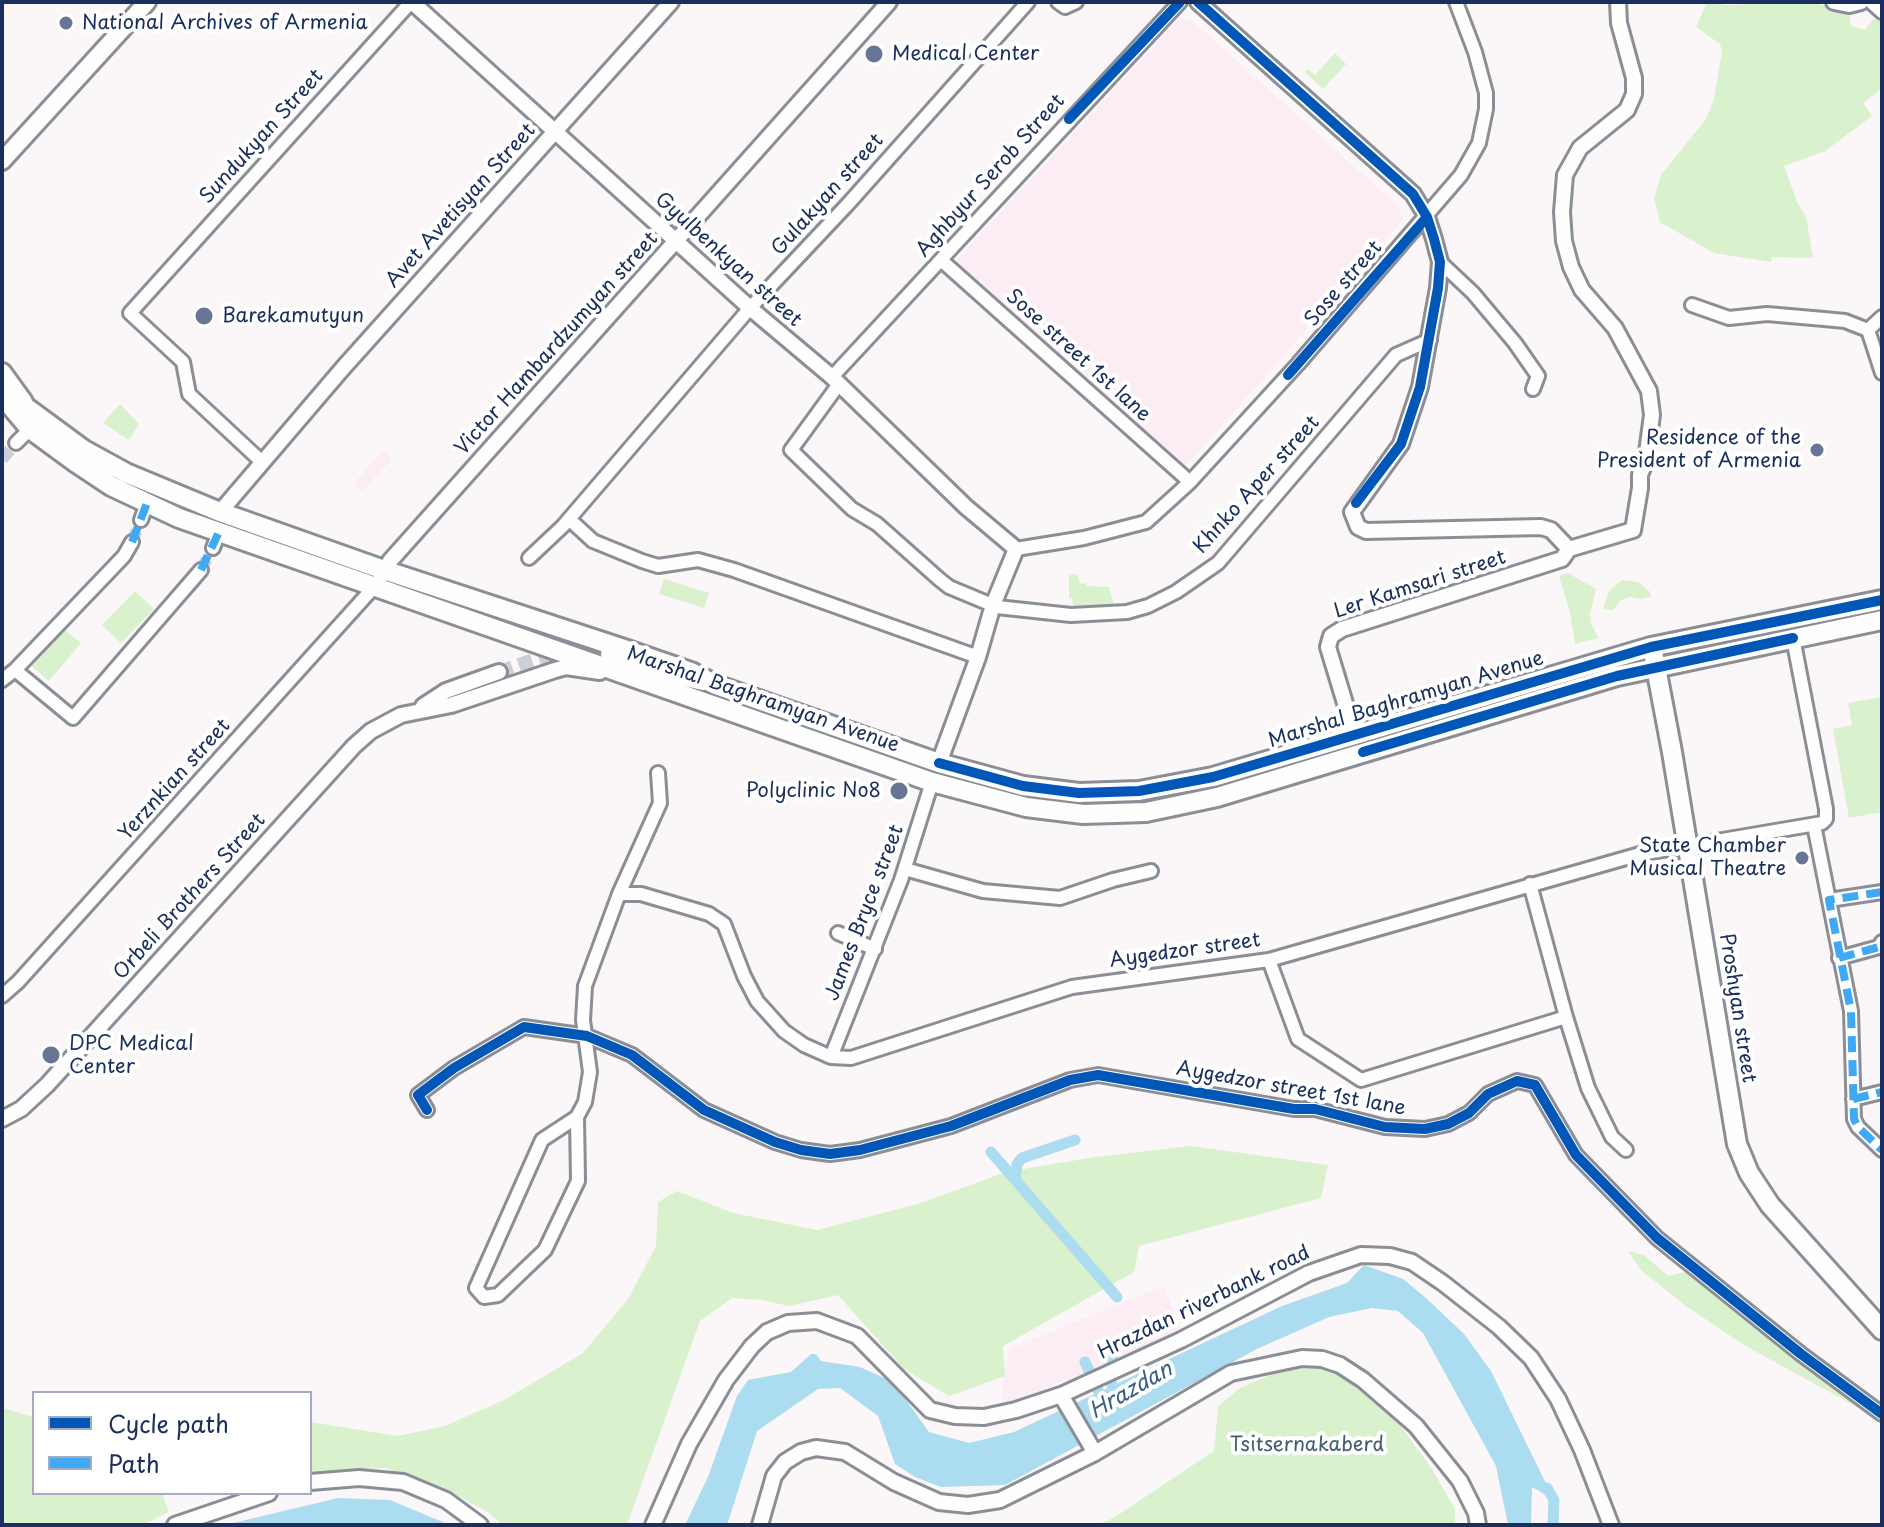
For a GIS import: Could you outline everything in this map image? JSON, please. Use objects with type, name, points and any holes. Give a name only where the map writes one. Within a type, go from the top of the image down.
[{"type":"main road","points":[[2,144],[132,2]]},
{"type":"main road","points":[[2,161],[147,2]]},
{"type":"main road","name":"Marshal Baghramyan Avenue","points":[[11,401],[144,512],[216,540],[374,587],[932,782],[1026,807],[1083,814],[1146,812],[1217,797],[1617,676],[1882,620]]},
{"type":"main road","name":"Marshal Baghramyan Avenue","points":[[11,401],[84,450],[126,473],[220,512],[384,570],[640,654],[691,672],[716,685],[939,763],[1023,786],[1079,793],[1139,791],[1213,777],[1651,647],[1882,600]]},
{"type":"main road","name":"Proshyan street","points":[[1651,647],[1737,1144],[1749,1173],[1770,1205],[1882,1330]]},
{"type":"main road","name":"Proshyan street","points":[[1684,846],[1732,1152],[1742,1177],[1763,1210],[1882,1342]]},
{"type":"street","name":"Gyulbenkyan street","points":[[411,2],[750,308],[835,380],[966,507],[1016,549]]},
{"type":"street","points":[[262,462],[189,394],[183,362],[130,313],[411,2]]},
{"type":"street","name":"Avet Avetisyan Street","points":[[220,512],[671,2]]},
{"type":"street","name":"Victor Hambardzumyan street","points":[[374,587],[390,561],[889,2]]},
{"type":"street","name":"Gulakyan street","points":[[529,558],[569,519],[750,308],[848,204],[1028,2]]},
{"type":"street","points":[[1058,2],[1065,7],[1076,2]]},
{"type":"street","name":"Aghbyur Serob Street","points":[[993,605],[949,587],[877,524],[852,509],[791,450],[835,380],[941,260],[1180,2]]},
{"type":"street","points":[[1198,2],[1413,194],[1427,217],[1440,262],[1436,308],[1420,387],[1401,444],[1352,512],[1358,527],[1366,531],[1541,527],[1551,530],[1569,549],[1633,530],[1652,415],[1649,391],[1615,328],[1582,290],[1564,241],[1562,212],[1565,175],[1580,148],[1627,110],[1634,94],[1634,78],[1619,23],[1618,2]]},
{"type":"street","name":"Sose street","points":[[1016,549],[1084,538],[1146,522],[1190,482],[1427,217],[1466,168],[1479,143],[1484,122],[1486,93],[1482,73],[1456,2]]},
{"type":"street","points":[[1834,2],[1849,5],[1861,2]]},
{"type":"street","points":[[1871,2],[1882,12]]},
{"type":"street","name":"Sose street 1st lane","points":[[941,260],[1190,482]]},
{"type":"street","points":[[1440,262],[1473,293],[1515,343],[1538,376],[1533,389]]},
{"type":"street","points":[[1692,305],[1729,318],[1767,314],[1845,321],[1868,330]]},
{"type":"street","points":[[1868,330],[1882,317]]},
{"type":"street","points":[[1868,330],[1882,373]]},
{"type":"street","name":"Khnko Aper street","points":[[993,605],[1071,615],[1127,612],[1176,592],[1226,555],[1396,355],[1430,340]]},
{"type":"street","points":[[11,401],[16,443]]},
{"type":"street","points":[[569,519],[593,541],[642,561],[658,566],[698,560],[734,570],[978,657]]},
{"type":"street","points":[[2,680],[124,556],[132,542]]},
{"type":"street","points":[[939,763],[978,657],[993,605],[1016,549]]},
{"type":"street","name":"Ler Kamsari street","points":[[1354,733],[1328,647],[1331,636],[1342,629],[1562,559],[1569,549]]},
{"type":"street","points":[[15,670],[73,718],[201,570]]},
{"type":"street","name":"Yerznkian street","points":[[2,996],[39,960],[374,587]]},
{"type":"street","points":[[1793,638],[1829,900],[1851,1011],[1855,1124],[1882,1150]]},
{"type":"street","points":[[608,654],[680,678],[716,685]]},
{"type":"street","name":"Orbeli Brothers Street","points":[[2,1119],[21,1109],[47,1085],[354,746],[371,731],[390,719],[451,705],[566,667],[589,669],[658,687]]},
{"type":"street","name":"Orbeli Brothers Street","points":[[415,711],[446,691],[499,672]]},
{"type":"street","points":[[577,1117],[578,1181],[545,1250],[498,1295],[484,1297],[476,1288],[542,1140],[577,1117],[585,1102],[590,1072],[583,1020],[585,986],[619,894],[660,803],[658,773]]},
{"type":"street","name":"James Bryce street","points":[[831,1057],[905,869],[932,782]]},
{"type":"street","name":"Aygedzor street","points":[[831,1057],[851,1058],[1072,987],[1269,960],[1640,854],[1820,822]]},
{"type":"street","points":[[905,869],[983,891],[1060,898],[1151,871]]},
{"type":"street","points":[[1530,884],[1588,1088],[1612,1137],[1626,1150]]},
{"type":"street","points":[[1829,900],[1882,892]]},
{"type":"street","points":[[619,894],[641,894],[709,914],[724,924],[757,1001],[784,1031],[804,1045],[831,1057]]},
{"type":"street","points":[[838,933],[875,949]]},
{"type":"street","points":[[1839,958],[1881,946]]},
{"type":"street","name":"Aygedzor street 1st lane","points":[[1269,960],[1298,1039],[1361,1080],[1566,1017]]},
{"type":"street","points":[[427,1110],[418,1095],[454,1068],[524,1027],[587,1036]]},
{"type":"street","name":"Aygedzor street 1st lane","points":[[587,1036],[632,1055],[704,1110],[775,1142],[830,1154],[860,1150],[951,1126],[1070,1080],[1098,1075],[1294,1109],[1315,1109],[1385,1127],[1425,1129],[1448,1124],[1469,1113],[1488,1094],[1517,1081],[1535,1085],[1576,1155],[1657,1238],[1801,1354],[1882,1414]]},
{"type":"street","points":[[1853,1099],[1882,1092]]},
{"type":"street","name":"Hrazdan riverbank road","points":[[653,1525],[689,1444],[726,1380],[767,1332],[788,1323],[817,1321],[857,1336],[930,1410],[955,1416],[984,1417],[1062,1398],[1075,1388],[1181,1340],[1309,1273],[1361,1255],[1390,1256],[1412,1262],[1499,1327],[1531,1358],[1558,1399],[1611,1525]]},
{"type":"street","points":[[760,1525],[774,1476],[785,1462],[801,1452],[816,1448],[845,1452],[894,1482],[939,1502],[968,1505],[1000,1500],[1231,1373],[1302,1358],[1322,1359],[1340,1365],[1363,1380],[1416,1426],[1460,1481],[1476,1513],[1478,1525]]},
{"type":"street","points":[[1062,1398],[1092,1448]]},
{"type":"street","points":[[312,1482],[359,1478],[403,1482],[446,1500],[480,1525]]},
{"type":"street","points":[[175,1525],[263,1495]]},
{"type":"shaded area","points":[[1180,18],[1191,20],[1399,207],[1403,220],[1187,465],[1172,461],[953,264]]},
{"type":"shaded area","points":[[383,451],[392,459],[362,491],[354,483]]},
{"type":"shaded area","points":[[1163,1286],[1183,1333],[1079,1379],[1053,1383],[1026,1400],[1002,1408],[1003,1381],[1010,1349]]},
{"type":"green space","points":[[1707,2],[1726,5],[1813,2],[1849,13],[1851,26],[1865,30],[1873,19],[1882,21],[1882,88],[1863,103],[1872,116],[1825,151],[1784,166],[1797,202],[1806,216],[1813,258],[1772,257],[1771,262],[1714,253],[1660,222],[1654,198],[1661,175],[1706,119],[1714,99],[1722,51],[1720,44],[1696,27]]},
{"type":"green space","points":[[1335,53],[1346,64],[1323,89],[1305,72],[1308,69],[1315,75]]},
{"type":"green space","points":[[120,404],[139,424],[129,440],[103,423]]},
{"type":"green space","points":[[1568,573],[1596,589],[1590,614],[1598,638],[1575,644],[1570,612],[1559,576]]},
{"type":"green space","points":[[1069,574],[1078,575],[1080,584],[1109,587],[1114,604],[1073,607],[1072,598],[1069,598]]},
{"type":"green space","points":[[664,579],[709,593],[704,608],[659,594]]},
{"type":"green space","points":[[1622,580],[1638,582],[1651,596],[1643,599],[1629,597],[1620,601],[1613,610],[1603,609],[1609,591]]},
{"type":"green space","points":[[135,591],[154,609],[121,643],[102,625]]},
{"type":"green space","points":[[60,626],[81,643],[49,681],[28,663]]},
{"type":"green space","points":[[1882,697],[1882,812],[1849,818],[1833,729],[1852,725],[1848,703]]},
{"type":"green space","points":[[1191,1146],[1328,1165],[1321,1198],[1139,1246],[1134,1272],[1003,1346],[1005,1376],[949,1396],[904,1369],[838,1295],[789,1306],[732,1298],[700,1321],[627,1525],[503,1525],[489,1513],[442,1487],[385,1468],[312,1473],[312,1422],[398,1436],[445,1426],[506,1399],[583,1353],[628,1299],[656,1246],[658,1202],[677,1191],[733,1213],[817,1230],[918,1204],[1006,1172],[1095,1157]]},
{"type":"green space","points":[[1628,1251],[1644,1255],[1668,1276],[1689,1271],[1882,1421],[1744,1345],[1686,1306],[1641,1270]]},
{"type":"green space","name":"Tsitsernakaberd","points":[[1305,1360],[1346,1375],[1394,1417],[1432,1469],[1455,1509],[1455,1525],[1098,1525],[1214,1451],[1218,1406],[1240,1388]]},
{"type":"green space","points":[[2,1408],[32,1416],[32,1495],[165,1495],[163,1496],[169,1512],[142,1525],[2,1525]]},
{"type":"water","name":"Hrazdan","points":[[1364,1265],[1403,1279],[1426,1298],[1464,1334],[1491,1371],[1554,1500],[1532,1487],[1531,1525],[1508,1525],[1496,1466],[1423,1333],[1398,1311],[1372,1308],[1329,1317],[1257,1349],[1005,1485],[941,1487],[915,1477],[895,1464],[878,1416],[840,1388],[818,1389],[757,1431],[727,1525],[685,1525],[708,1477],[737,1396],[748,1380],[791,1372],[811,1354],[816,1354],[821,1361],[860,1367],[893,1382],[929,1432],[969,1443],[1014,1432],[1282,1306],[1347,1283]]},
{"type":"water","points":[[338,1498],[390,1500],[450,1525],[225,1525]]},
{"type":"waterway","points":[[1015,1179],[1017,1164],[1022,1158],[1075,1140]]},
{"type":"waterway","points":[[991,1152],[1117,1297]]},
{"type":"waterway","name":"Hrazdan","points":[[1110,1351],[1114,1364],[1111,1383],[1117,1396]]},
{"type":"waterway","name":"Hrazdan","points":[[1085,1362],[1104,1403]]},
{"type":"waterway","points":[[1547,1488],[1554,1500],[1553,1525]]},
{"type":"tunnel","points":[[2,459],[16,443]]},
{"type":"tunnel","points":[[132,542],[141,520]]},
{"type":"tunnel","points":[[201,570],[213,548]]},
{"type":"tunnel","points":[[499,672],[554,653],[580,651],[608,654]]},
{"type":"marked path","points":[[132,542],[147,503]]},
{"type":"marked path","points":[[201,570],[219,532]]},
{"type":"marked path","points":[[1882,892],[1829,900],[1851,1011],[1854,1119],[1882,1150]]},
{"type":"marked path","points":[[1839,958],[1879,947],[1882,942]]},
{"type":"marked path","points":[[1853,1099],[1882,1092]]},
{"type":"cycle path","points":[[1069,119],[1180,2]]},
{"type":"cycle path","points":[[1198,2],[1413,194],[1427,217],[1434,239],[1440,262],[1438,288],[1420,387],[1401,444],[1356,503]]},
{"type":"cycle path","points":[[1288,375],[1427,217]]},
{"type":"cycle path","points":[[939,763],[1023,786],[1079,793],[1139,791],[1213,777],[1651,647],[1882,600]]},
{"type":"cycle path","points":[[1363,752],[1617,676],[1793,638]]},
{"type":"cycle path","points":[[427,1110],[418,1095],[454,1068],[524,1027],[587,1036],[632,1055],[704,1110],[775,1142],[830,1154],[860,1150],[951,1126],[1070,1080],[1098,1075],[1294,1109],[1315,1109],[1385,1127],[1425,1129],[1448,1124],[1469,1113],[1488,1094],[1517,1081],[1535,1085],[1576,1155],[1657,1238],[1801,1354],[1882,1414]]},
{"type":"place","name":"National Archives of Armenia","points":[[66,23]]},
{"type":"place","name":"Medical Center","points":[[874,54]]},
{"type":"place","name":"Barekamutyun","points":[[204,316]]},
{"type":"place","name":"Residence of the President of Armenia","points":[[1817,450]]},
{"type":"place","name":"Polyclinic No8","points":[[899,791]]},
{"type":"place","name":"State Chamber Musical Theatre","points":[[1802,858]]},
{"type":"place","name":"DPC Medical Center","points":[[51,1055]]}]
